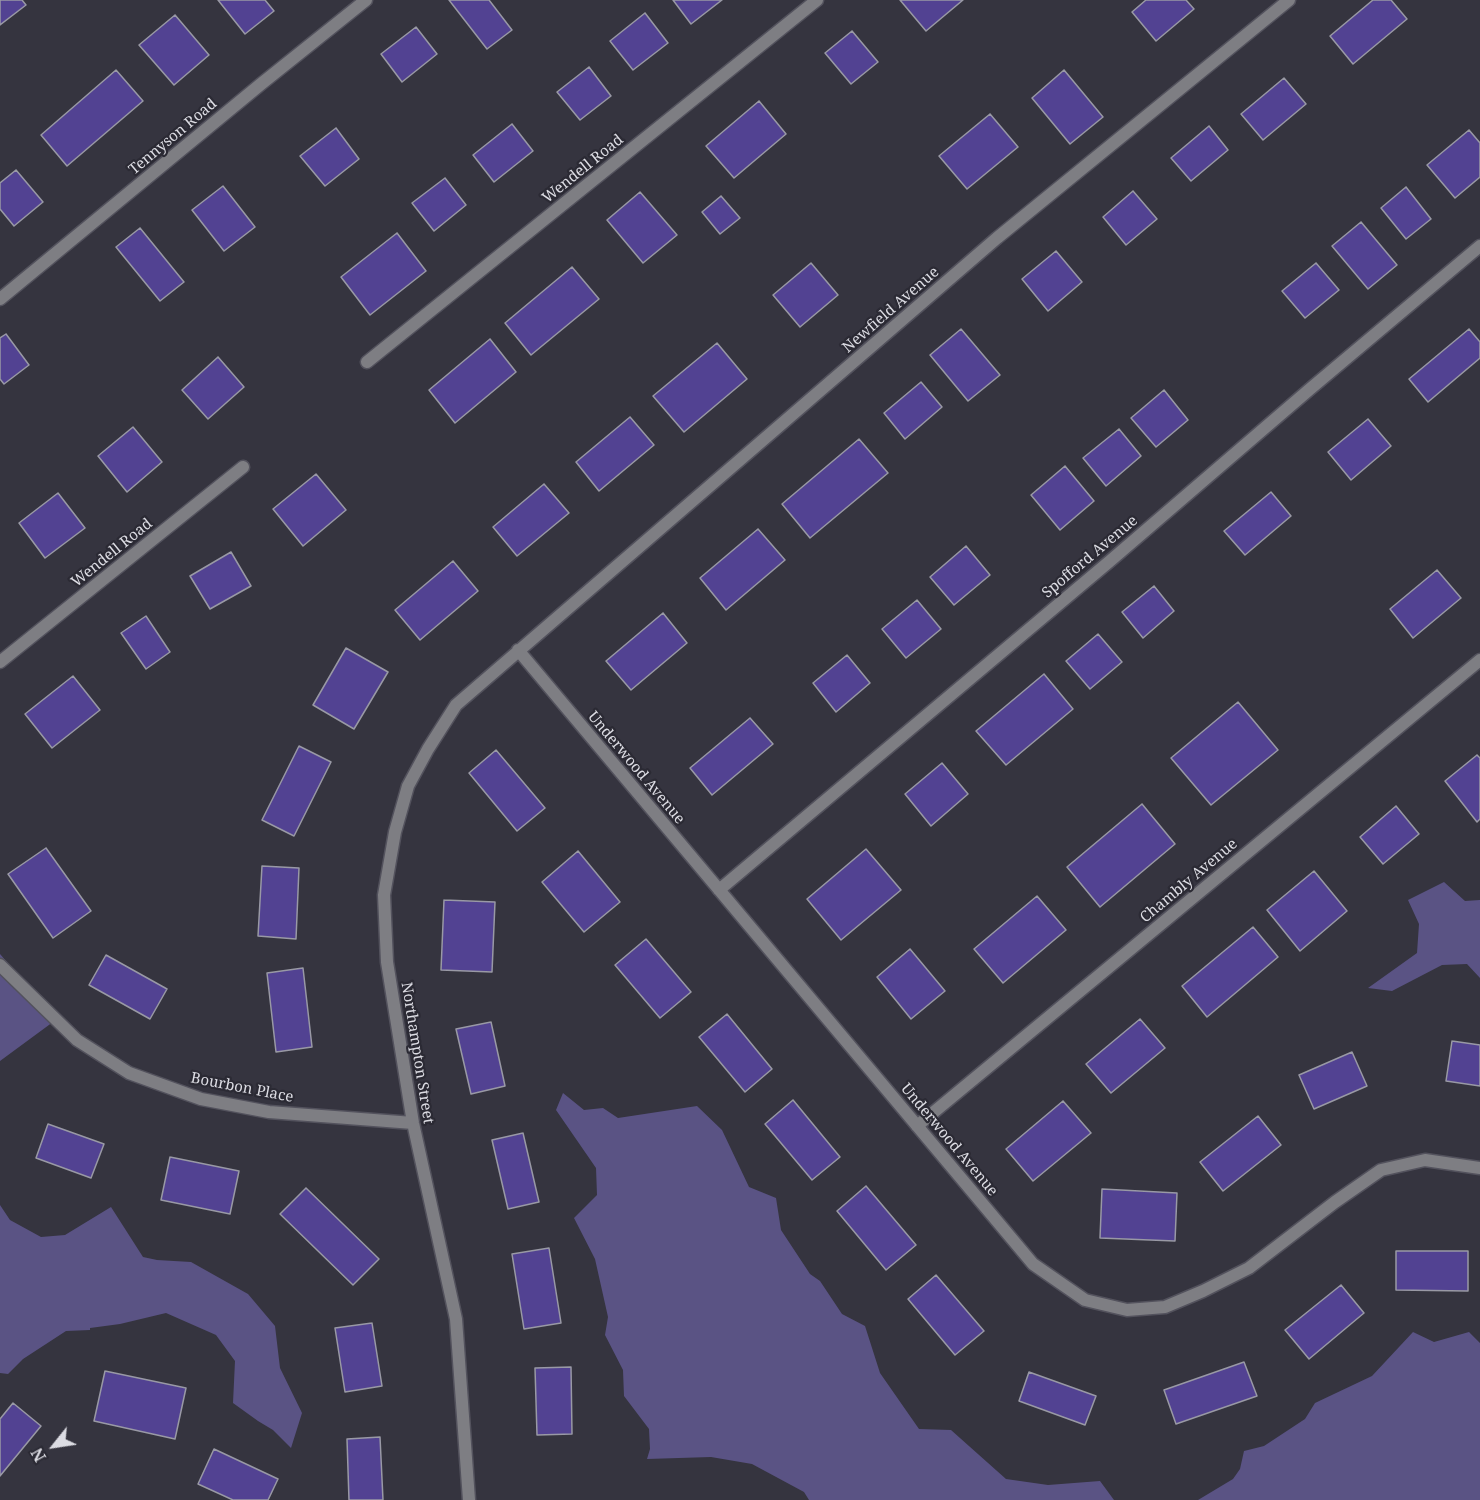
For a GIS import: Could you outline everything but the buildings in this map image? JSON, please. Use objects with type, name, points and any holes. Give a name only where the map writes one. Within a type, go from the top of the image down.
[{"type":"street","name":"Tennyson Road","points":[[0,299],[366,0]]},
{"type":"street","name":"Newfield Avenue","points":[[518,650],[997,238],[1289,0]]},
{"type":"street","name":"Wendell Road","points":[[367,362],[810,2]]},
{"type":"street","name":"Spofford Avenue","points":[[719,890],[1480,246]]},
{"type":"street","name":"Wendell Road","points":[[0,662],[243,467]]},
{"type":"street","name":"Underwood Avenue","points":[[518,650],[1033,1264],[1085,1300],[1127,1310],[1165,1307],[1249,1268],[1381,1170],[1425,1160],[1480,1168]]},
{"type":"street","name":"Northampton Street","points":[[469,1500],[456,1319],[413,1123],[387,962],[384,895],[395,831],[408,786],[456,705],[518,650]]},
{"type":"street","name":"Chambly Avenue","points":[[917,1126],[1480,660]]},
{"type":"street","name":"Bourbon Place","points":[[0,965],[77,1041],[129,1074],[201,1099],[269,1112],[413,1123]]},
{"type":"shaded area","points":[[1444,882],[1465,901],[1480,900],[1480,978],[1467,964],[1442,965],[1392,991],[1368,988],[1417,953],[1419,924],[1408,900]]},
{"type":"shaded area","points":[[0,954],[52,1014],[53,1022],[0,1061]]},
{"type":"shaded area","points":[[563,1093],[584,1110],[603,1108],[618,1118],[697,1106],[722,1130],[749,1187],[776,1198],[781,1230],[810,1274],[820,1281],[842,1314],[865,1326],[880,1373],[919,1429],[951,1430],[1006,1479],[1048,1485],[1100,1481],[1114,1500],[809,1500],[804,1492],[752,1464],[711,1457],[647,1459],[650,1449],[649,1429],[624,1396],[623,1370],[605,1335],[608,1317],[595,1259],[574,1218],[597,1195],[596,1168],[556,1110]]},
{"type":"shaded area","points":[[0,1205],[10,1220],[41,1237],[65,1235],[111,1207],[143,1257],[191,1262],[248,1294],[275,1326],[280,1368],[302,1413],[291,1448],[273,1430],[233,1403],[235,1361],[216,1335],[166,1313],[120,1324],[90,1328],[90,1330],[66,1331],[23,1359],[8,1374],[0,1373]]},
{"type":"shaded area","points":[[1413,1332],[1434,1342],[1469,1332],[1480,1343],[1480,1500],[1198,1500],[1233,1479],[1240,1469],[1244,1451],[1264,1446],[1305,1419],[1315,1403],[1372,1376]]}]
